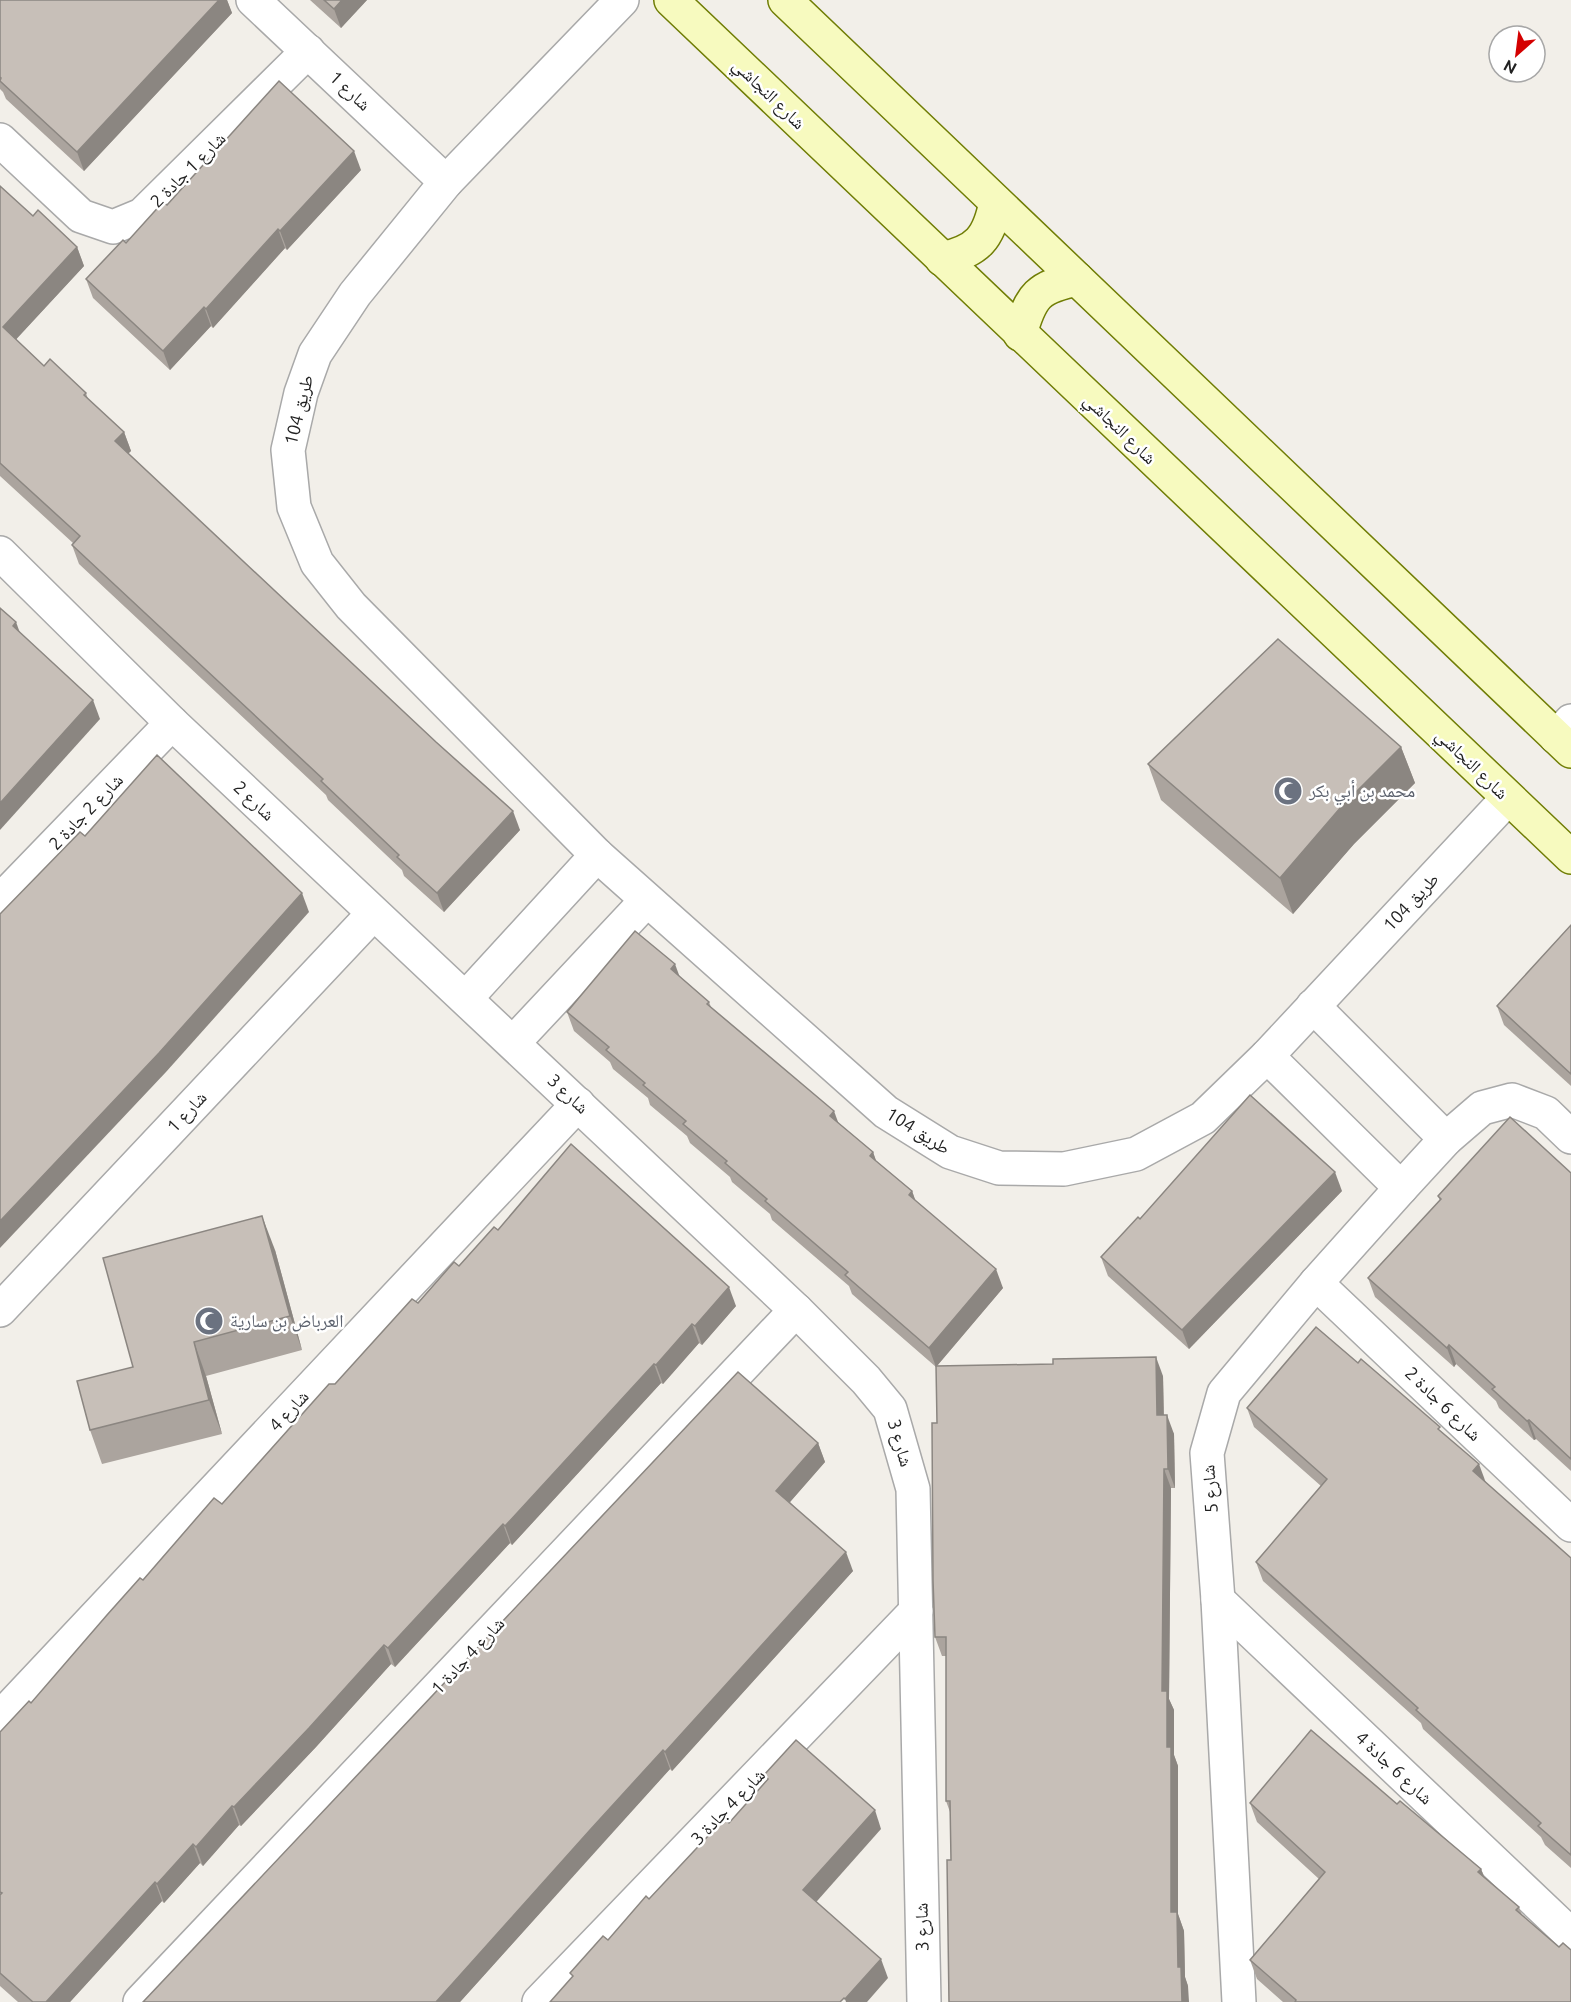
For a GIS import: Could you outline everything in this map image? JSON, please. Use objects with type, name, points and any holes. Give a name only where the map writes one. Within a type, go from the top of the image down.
[{"type":"main road","name":"شارع النجاشي","points":[[671,0],[1571,857]]},
{"type":"main road","points":[[785,0],[1077,279],[1566,736]]},
{"type":"main road","points":[[942,259],[965,254],[980,243],[989,228],[996,202]]},
{"type":"main road","points":[[1020,334],[1028,306],[1040,290],[1077,279]]},
{"type":"street","name":"شارع 1","points":[[253,0],[446,182]]},
{"type":"street","name":"طريق 104","points":[[622,0],[446,182],[355,294],[315,354],[301,393],[288,450],[294,507],[317,563],[351,606],[645,901],[886,1112],[950,1152],[999,1168],[1064,1169],[1136,1154],[1203,1118],[1267,1056],[1508,798]]},
{"type":"street","name":"شارع 1 جادة 2","points":[[0,140],[81,216],[112,227],[142,215],[308,51]]},
{"type":"street","name":"شارع 2","points":[[0,553],[172,723],[513,1043]]},
{"type":"street","name":"شارع 2 جادة 2","points":[[0,901],[172,723]]},
{"type":"street","points":[[466,998],[597,855]]},
{"type":"street","points":[[513,1043],[645,901]]},
{"type":"street","name":"شارع 1","points":[[0,1310],[373,914]]},
{"type":"street","points":[[1313,1006],[1446,1139]]},
{"type":"street","name":"شارع 3","points":[[513,1043],[796,1310],[866,1380],[890,1408],[912,1489],[924,2002]]},
{"type":"street","points":[[1267,1056],[1401,1188]]},
{"type":"street","name":"شارع 5","points":[[1239,2002],[1218,1600],[1207,1453],[1224,1393],[1316,1283],[1401,1188],[1446,1139],[1482,1108],[1512,1100],[1546,1113],[1571,1137]]},
{"type":"street","name":"شارع 4","points":[[0,1718],[578,1104]]},
{"type":"street","name":"شارع 6 جادة 2","points":[[1316,1283],[1571,1525]]},
{"type":"street","name":"شارع 4 جادة 1","points":[[140,2002],[796,1310]]},
{"type":"street","name":"شارع 6 جادة 4","points":[[1218,1600],[1571,1935]]},
{"type":"street","name":"شارع 4 جادة 3","points":[[539,2002],[916,1611]]},
{"type":"building","points":[[0,0],[219,0],[77,152],[0,81]]},
{"type":"building","points":[[324,0],[342,0],[334,9]]},
{"type":"building","points":[[279,81],[354,151],[280,231],[278,229],[206,309],[204,307],[163,351],[86,279],[123,240],[126,243],[163,202],[167,205]]},
{"type":"building","points":[[0,186],[33,216],[38,210],[77,247],[3,327],[44,366],[50,359],[86,393],[84,395],[124,432],[115,441],[436,742],[513,811],[437,893],[397,857],[399,855],[321,781],[323,779],[72,545],[80,536],[0,463]]},
{"type":"building","points":[[0,608],[16,622],[13,626],[93,700],[0,803]]},
{"type":"building","name":"محمد بن أبي بكر","points":[[1278,639],[1401,747],[1341,807],[1280,878],[1148,764]]},
{"type":"building","points":[[157,755],[302,893],[159,1053],[0,1221],[0,914],[80,832],[85,836]]},
{"type":"building","points":[[1571,925],[1571,1074],[1497,1006]]},
{"type":"building","points":[[635,931],[675,964],[671,969],[709,1002],[707,1004],[834,1111],[830,1116],[873,1152],[870,1156],[912,1191],[909,1195],[996,1269],[929,1348],[845,1275],[848,1272],[765,1201],[767,1199],[725,1163],[727,1161],[683,1124],[686,1121],[606,1050],[609,1047],[567,1012]]},
{"type":"building","points":[[1250,1095],[1335,1172],[1182,1330],[1101,1257],[1138,1217],[1140,1219]]},
{"type":"building","points":[[1510,1117],[1571,1173],[1571,1459],[1492,1389],[1495,1387],[1449,1345],[1447,1348],[1368,1278],[1441,1199],[1438,1196]]},
{"type":"building","points":[[571,1144],[729,1287],[695,1326],[692,1324],[505,1526],[503,1524],[388,1648],[384,1645],[196,1847],[193,1844],[157,1884],[155,1882],[46,2002],[33,2002],[0,1973],[0,1895],[2,1893],[0,1892],[0,1732],[29,1701],[31,1703],[140,1578],[143,1580],[214,1498],[222,1504],[329,1384],[335,1384],[412,1299],[418,1303],[454,1262],[459,1266],[494,1227],[498,1230]]},
{"type":"building","points":[[262,1216],[290,1316],[194,1342],[209,1400],[90,1430],[77,1381],[133,1367],[103,1258]]},
{"type":"building","points":[[1316,1327],[1358,1363],[1361,1359],[1440,1427],[1438,1429],[1479,1464],[1473,1471],[1571,1558],[1571,1855],[1538,1826],[1541,1823],[1416,1710],[1418,1708],[1256,1562],[1327,1479],[1247,1408]]},
{"type":"building","points":[[1156,1357],[1157,1415],[1167,1415],[1168,1469],[1164,1469],[1162,1691],[1167,1691],[1167,1747],[1171,1747],[1171,1912],[1177,1912],[1178,1967],[1181,1967],[1182,2002],[949,2002],[947,1860],[951,1860],[950,1801],[946,1801],[946,1637],[935,1637],[933,1580],[932,1423],[937,1423],[936,1366],[1053,1364],[1053,1359]]},
{"type":"building","points":[[738,1372],[818,1443],[776,1491],[846,1552],[665,1752],[663,1750],[590,1830],[436,2002],[143,2002]]},
{"type":"building","points":[[1311,1730],[1397,1804],[1400,1801],[1481,1869],[1478,1872],[1519,1907],[1516,1910],[1559,1947],[1563,1943],[1571,1950],[1571,2002],[1295,2002],[1296,2000],[1250,1960],[1325,1872],[1250,1803]]},
{"type":"building","points":[[796,1740],[875,1810],[803,1890],[881,1959],[845,1999],[840,2002],[550,2002],[573,1976],[570,1973],[603,1936],[608,1940],[646,1896],[649,1899],[724,1819],[729,1823],[768,1779],[764,1775]]},
{"type":"place","name":"محمد بن أبي بكر","points":[[1288,791]]},
{"type":"place","name":"العرباض بن سارية","points":[[209,1321]]}]
